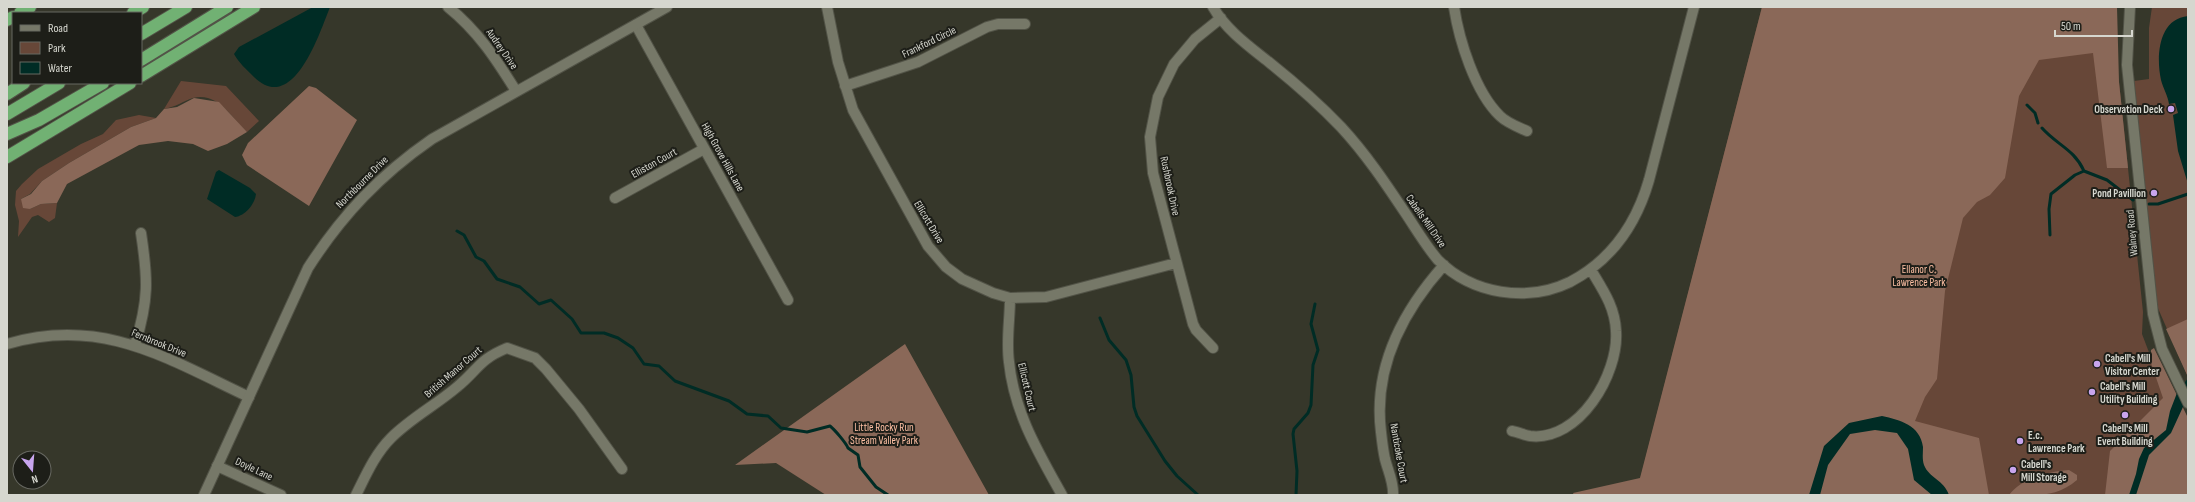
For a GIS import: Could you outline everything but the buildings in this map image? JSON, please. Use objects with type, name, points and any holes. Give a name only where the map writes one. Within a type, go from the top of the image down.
[{"type":"highway","points":[[142,33],[186,7]]},
{"type":"highway","points":[[142,59],[227,7]]},
{"type":"highway","points":[[142,75],[254,7]]},
{"type":"highway","points":[[7,94],[22,84]]},
{"type":"highway","points":[[7,114],[57,84]]},
{"type":"highway","points":[[7,134],[39,120],[101,84]]},
{"type":"highway","points":[[7,157],[128,84]]},
{"type":"street","name":"Audrey Drive","points":[[448,7],[469,25],[487,45],[516,91]]},
{"type":"street","name":"Northbourne Drive","points":[[204,495],[308,268],[328,236],[362,196],[402,160],[432,139],[667,7]]},
{"type":"street","name":"Ellicott Drive","points":[[827,7],[845,86],[853,110],[922,237],[935,255],[962,279],[992,293],[1010,298],[1046,297],[1176,264]]},
{"type":"street","name":"Cabells Mill Drive","points":[[1213,7],[1221,18],[1241,39],[1320,106],[1341,128],[1382,178],[1430,249],[1444,265],[1472,283],[1491,290],[1513,293],[1546,290],[1565,284],[1591,270],[1622,240],[1641,206],[1694,7]]},
{"type":"street","points":[[1454,7],[1460,36],[1467,59],[1485,95],[1500,116],[1526,131]]},
{"type":"street","name":"Walney Road","points":[[2130,7],[2127,66],[2148,277],[2158,335],[2176,381],[2188,403]]},
{"type":"street","name":"Rushbrook Drive","points":[[1213,348],[1196,330],[1193,324],[1153,173],[1150,137],[1153,116],[1162,86],[1174,64],[1195,38],[1221,18]]},
{"type":"street","name":"Frankford Circle","points":[[845,86],[918,62],[987,27],[998,24],[1025,24]]},
{"type":"street","name":"High Grove Hills Lane","points":[[636,25],[788,300]]},
{"type":"street","name":"Elliston Court","points":[[615,198],[704,149]]},
{"type":"street","points":[[135,345],[144,317],[147,286],[141,232]]},
{"type":"street","name":"Nanticoke Court","points":[[1393,495],[1381,430],[1381,400],[1385,371],[1393,343],[1406,315],[1414,301],[1444,265]]},
{"type":"street","points":[[1512,430],[1531,436],[1549,434],[1568,426],[1584,412],[1607,378],[1616,348],[1615,318],[1607,296],[1591,270]]},
{"type":"street","name":"Ellicott Court","points":[[1010,298],[1008,361],[1017,406],[1033,443],[1062,495]]},
{"type":"street","name":"Fernbrook Drive","points":[[7,344],[42,336],[69,335],[97,337],[135,345],[249,397]]},
{"type":"street","name":"British Manor Court","points":[[356,495],[375,459],[391,438],[459,386],[489,355],[507,348],[535,358],[546,369],[579,409],[622,469]]},
{"type":"street","name":"Doyle Lane","points":[[217,466],[281,495]]},
{"type":"green space","name":"Ellanor C. Lawrence Park","points":[[1762,7],[2098,7],[2119,82],[2143,312],[2142,334],[2161,384],[2188,495],[1636,495]]},
{"type":"green space","name":"Ellanor C. Lawrence Park","points":[[1762,7],[2117,7],[2119,82],[2128,168],[2107,168],[2093,53],[2039,60],[2019,96],[2005,178],[1990,195],[1977,202],[1963,218],[1945,291],[1937,379],[1925,397],[1915,421],[1979,438],[1989,495],[1574,495],[1573,493],[1640,478]]},
{"type":"green space","points":[[2152,7],[2188,7],[2188,377],[2157,306],[2134,81],[2149,79],[2149,28]]},
{"type":"green space","points":[[181,81],[226,86],[259,121],[247,132],[217,102],[202,97],[193,98],[164,109]]},
{"type":"green space","points":[[309,86],[316,88],[357,120],[309,206],[247,165],[242,155],[248,143]]},
{"type":"green space","points":[[194,98],[219,102],[247,132],[227,144],[208,151],[193,144],[168,141],[139,145],[67,184],[57,203],[41,204],[30,209],[23,208],[21,199],[31,194],[42,181],[69,163],[131,127],[156,118],[164,109],[177,107]]},
{"type":"green space","points":[[139,115],[156,118],[131,127],[69,163],[42,181],[30,194],[21,199],[30,209],[41,204],[57,203],[55,218],[49,222],[38,215],[32,217],[18,237],[19,221],[15,205],[16,191],[22,184],[38,169],[81,144],[103,134],[116,120]]},
{"type":"green space","points":[[2188,319],[2188,377],[2166,329]]},
{"type":"green space","name":"Little Rocky Run Stream Valley Park","points":[[905,344],[989,495],[826,495],[776,463],[735,465]]},
{"type":"green space","points":[[2154,348],[2188,418],[2188,495],[2105,495],[2110,451],[2163,398],[2151,363],[2151,350]]},
{"type":"green space","points":[[2069,470],[2077,475],[2077,480],[2061,490],[2045,494],[2009,495],[2021,484],[2036,476]]},
{"type":"water","points":[[313,7],[330,7],[319,35],[302,67],[292,79],[281,86],[268,86],[254,77],[234,54],[239,47]]},
{"type":"water","points":[[2188,16],[2188,184],[2178,151],[2173,115],[2178,113],[2175,103],[2169,104],[2161,80],[2159,71],[2159,50],[2161,40],[2170,24],[2178,19]]},
{"type":"water","points":[[219,170],[250,188],[256,194],[254,202],[249,209],[239,216],[235,217],[207,199],[216,172]]},
{"type":"water","points":[[2188,378],[2188,396],[2171,433],[2149,455],[2136,495],[2129,495],[2139,459],[2144,448],[2166,430],[2170,411],[2177,393]]},
{"type":"water","points":[[1882,416],[1896,419],[1908,425],[1918,433],[1923,447],[1923,458],[1926,469],[1944,486],[1949,495],[1932,495],[1914,480],[1908,449],[1897,433],[1875,430],[1850,434],[1828,465],[1820,495],[1809,495],[1824,446],[1849,423]]},
{"type":"waterway","points":[[2027,105],[2035,113],[2038,123]]},
{"type":"waterway","points":[[2042,128],[2075,157],[2084,171],[2107,180],[2133,200]]},
{"type":"waterway","points":[[2050,235],[2049,209],[2051,194],[2075,175],[2084,171]]},
{"type":"waterway","points":[[2149,204],[2158,204],[2188,194]]},
{"type":"waterway","points":[[457,231],[464,235],[476,257],[484,261],[497,279],[520,287],[539,304],[551,300],[572,319],[581,333],[604,333],[618,338],[633,348],[644,364],[659,366],[675,381],[729,401],[747,414],[768,416],[781,428],[807,432],[830,426],[835,430],[848,448],[858,455],[860,467],[876,487],[888,495]]},
{"type":"waterway","points":[[1296,495],[1297,471],[1293,434],[1294,429],[1308,413],[1311,405],[1313,365],[1318,350],[1311,324],[1315,304]]},
{"type":"waterway","points":[[1100,318],[1109,340],[1126,360],[1131,375],[1134,407],[1137,416],[1165,461],[1177,476],[1198,495]]},
{"type":"place","name":"Observation Deck","points":[[2171,109]]},
{"type":"place","name":"Pond Pavillion","points":[[2154,193]]},
{"type":"place","name":"Cabell's Mill Visitor Center","points":[[2097,364]]},
{"type":"place","name":"Cabell's Mill Utility Building","points":[[2092,392]]},
{"type":"place","name":"Cabell's Mill Event Building","points":[[2125,415]]},
{"type":"place","name":"E.c. Lawrence Park","points":[[2020,441]]},
{"type":"place","name":"Cabell's Mill Storage","points":[[2013,470]]}]
